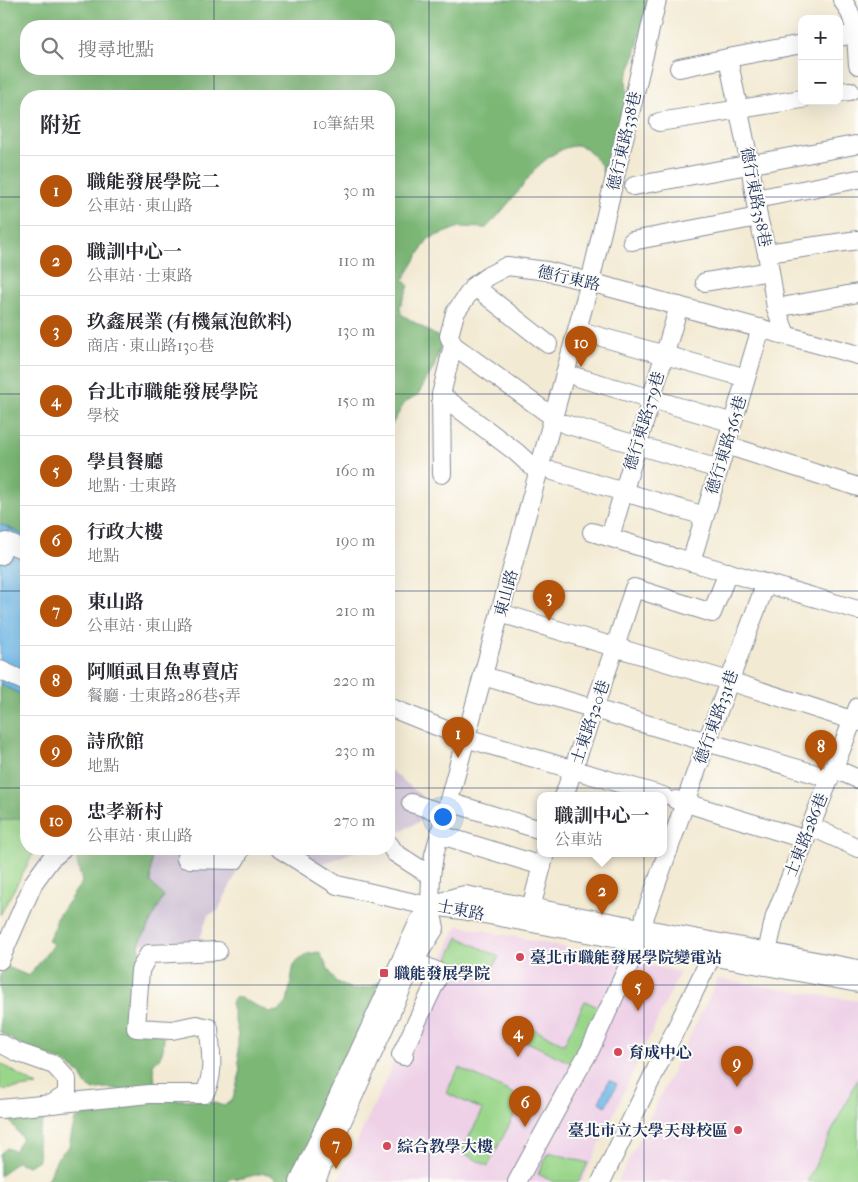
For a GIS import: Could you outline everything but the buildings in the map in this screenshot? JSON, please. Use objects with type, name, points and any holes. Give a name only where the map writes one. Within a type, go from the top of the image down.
[{"type":"street","name":"德行東路338巷","points":[[590,282],[657,0]]},
{"type":"street","points":[[842,0],[849,8],[854,19],[848,36],[858,65]]},
{"type":"street","points":[[679,68],[798,45]]},
{"type":"street","name":"德行東路358巷","points":[[728,58],[750,165],[758,217],[767,253],[776,308],[786,335]]},
{"type":"street","points":[[659,122],[798,100]]},
{"type":"street","points":[[634,186],[855,145]]},
{"type":"street","points":[[756,199],[858,179]]},
{"type":"street","points":[[632,241],[758,217]]},
{"type":"street","points":[[767,253],[858,240]]},
{"type":"street","name":"德行東路","points":[[442,474],[441,395],[453,344],[449,336],[455,313],[474,286],[507,266],[547,271],[858,355]]},
{"type":"street","points":[[705,282],[770,271]]},
{"type":"street","name":"東山路","points":[[316,1182],[414,961],[435,928],[430,906],[434,855],[500,613],[546,471],[590,282]]},
{"type":"street","points":[[474,286],[548,344]]},
{"type":"street","points":[[776,308],[858,293]]},
{"type":"street","name":"德行東路379巷","points":[[610,537],[679,306]]},
{"type":"street","name":"德行東路365巷","points":[[680,559],[726,445],[761,328]]},
{"type":"street","points":[[587,333],[736,375]]},
{"type":"street","points":[[453,344],[559,420],[712,467]]},
{"type":"street","points":[[577,377],[723,420]]},
{"type":"street","points":[[441,395],[516,452],[546,471],[698,514]]},
{"type":"street","points":[[726,445],[858,487]]},
{"type":"street","points":[[592,532],[858,610]]},
{"type":"street","points":[[0,556],[6,542],[20,548]]},
{"type":"street","name":"士東路320巷","points":[[566,792],[634,588],[712,613],[728,572]]},
{"type":"street","name":"德行東路331巷","points":[[667,854],[766,583]]},
{"type":"street","points":[[500,613],[856,716]]},
{"type":"street","points":[[0,670],[20,679]]},
{"type":"street","points":[[483,676],[707,741],[858,779]]},
{"type":"street","points":[[395,708],[466,738],[649,792]]},
{"type":"street","name":"士東路286巷","points":[[765,959],[775,916],[831,773],[856,716]]},
{"type":"street","points":[[667,797],[858,848]]},
{"type":"street","points":[[411,804],[447,808],[537,829]]},
{"type":"street","points":[[440,834],[544,860],[531,908]]},
{"type":"street","points":[[395,853],[431,876]]},
{"type":"street","points":[[0,960],[34,882],[56,855]]},
{"type":"street","points":[[186,859],[234,860],[237,855]]},
{"type":"street","points":[[291,855],[337,885],[430,906],[419,921],[299,1182]]},
{"type":"street","name":"德行東路331巷","points":[[517,1182],[590,1050],[642,935],[645,916],[666,857]]},
{"type":"street","name":"士東路","points":[[430,906],[456,896],[465,895],[531,908],[642,935],[765,959],[858,983]]},
{"type":"street","name":"士東路","points":[[430,906],[642,935],[711,957],[765,959],[858,969]]},
{"type":"street","points":[[0,1109],[150,1094],[204,1094],[208,1086],[211,1068],[209,1028],[196,1025],[172,1030],[136,1028],[140,970],[149,954],[218,951]]},
{"type":"street","points":[[601,1182],[711,957]]},
{"type":"street","points":[[404,1056],[401,1055],[440,973],[414,961]]},
{"type":"street","points":[[0,1043],[18,1052],[54,1065],[67,1079],[67,1094],[52,1104]]},
{"type":"shaded area","points":[[395,774],[440,811],[395,834]]},
{"type":"shaded area","points":[[152,855],[245,855],[218,911],[208,915],[200,939],[139,944],[164,897],[150,882]]},
{"type":"shaded area","points":[[301,855],[346,855],[319,865]]},
{"type":"shaded area","points":[[458,925],[680,972],[582,1182],[338,1182]]},
{"type":"shaded area","name":"臺北市立大學天母校區","points":[[718,979],[858,1001],[858,1078],[807,1182],[618,1182]]},
{"type":"green space","points":[[0,0],[649,0],[634,58],[626,79],[628,102],[605,181],[601,165],[586,148],[577,145],[565,148],[550,156],[536,168],[486,228],[459,227],[428,239],[403,280],[409,286],[400,306],[401,314],[443,340],[434,367],[417,396],[406,401],[395,419],[395,90],[20,90],[20,533],[0,524]]},
{"type":"green space","points":[[0,684],[20,694],[20,818],[0,821]]},
{"type":"green space","points":[[20,817],[20,855],[33,855],[0,915],[0,821]]},
{"type":"green space","points":[[75,855],[152,855],[150,882],[164,896],[139,944],[141,956],[130,1017],[164,1037],[162,1052],[153,1064],[156,1091],[134,1092],[107,1088],[94,1090],[85,1084],[81,1074],[63,1062],[19,1044],[0,1032],[0,976],[5,966],[29,976],[54,944],[48,941],[56,925],[55,920],[82,882]]},
{"type":"green space","points":[[458,937],[499,957],[486,981],[447,961]]},
{"type":"green space","points":[[319,952],[335,981],[353,990],[371,987],[380,982],[386,983],[294,1182],[278,1182],[271,1175],[264,1174],[230,1179],[226,1182],[46,1182],[58,1157],[69,1146],[75,1119],[98,1111],[123,1107],[130,1099],[205,1100],[224,1106],[233,1099],[240,1073],[238,1035],[231,1002],[236,996],[269,1012],[279,1011],[287,1002],[294,964],[307,954]]},
{"type":"green space","points":[[585,1001],[606,1011],[579,1067],[523,1040],[530,1027],[564,1044]]},
{"type":"green space","points":[[0,1063],[37,1086],[0,1090]]},
{"type":"green space","points":[[459,1068],[523,1098],[488,1166],[461,1152],[483,1110],[446,1093]]},
{"type":"green space","points":[[858,1078],[858,1182],[807,1182]]},
{"type":"green space","points":[[18,1115],[46,1115],[38,1134],[39,1160],[28,1166],[16,1162],[0,1176],[0,1154],[7,1148],[14,1151],[22,1138],[10,1121]]},
{"type":"green space","points":[[549,1152],[588,1163],[579,1182],[554,1182],[538,1174]]},
{"type":"water","points":[[0,524],[20,533],[20,694],[0,684]]},
{"type":"water","points":[[609,1080],[617,1084],[606,1106],[599,1102]]},
{"type":"place","name":"忠孝新村","points":[[581,367]]},
{"type":"place","name":"玖鑫展業 (有機氣泡飲料)","points":[[549,621]]},
{"type":"place","name":"職能發展學院二","points":[[458,758]]},
{"type":"place","name":"阿順虱目魚專賣店","points":[[821,771]]},
{"type":"place","name":"職訓中心一","points":[[602,915]]},
{"type":"place","name":"臺北市職能發展學院變電站","points":[[520,957]]},
{"type":"place","name":"職能發展學院","points":[[384,973]]},
{"type":"place","name":"學員餐廳","points":[[638,1011]]},
{"type":"place","name":"育成中心","points":[[618,1052]]},
{"type":"place","name":"台北市職能發展學院","points":[[518,1057]]},
{"type":"place","name":"詩欣館","points":[[737,1087]]},
{"type":"place","name":"行政大樓","points":[[525,1127]]},
{"type":"place","name":"臺北市立大學天母校區","points":[[738,1130]]},
{"type":"place","name":"綜合教學大樓","points":[[387,1146]]},
{"type":"place","name":"東山路","points":[[336,1169]]}]
